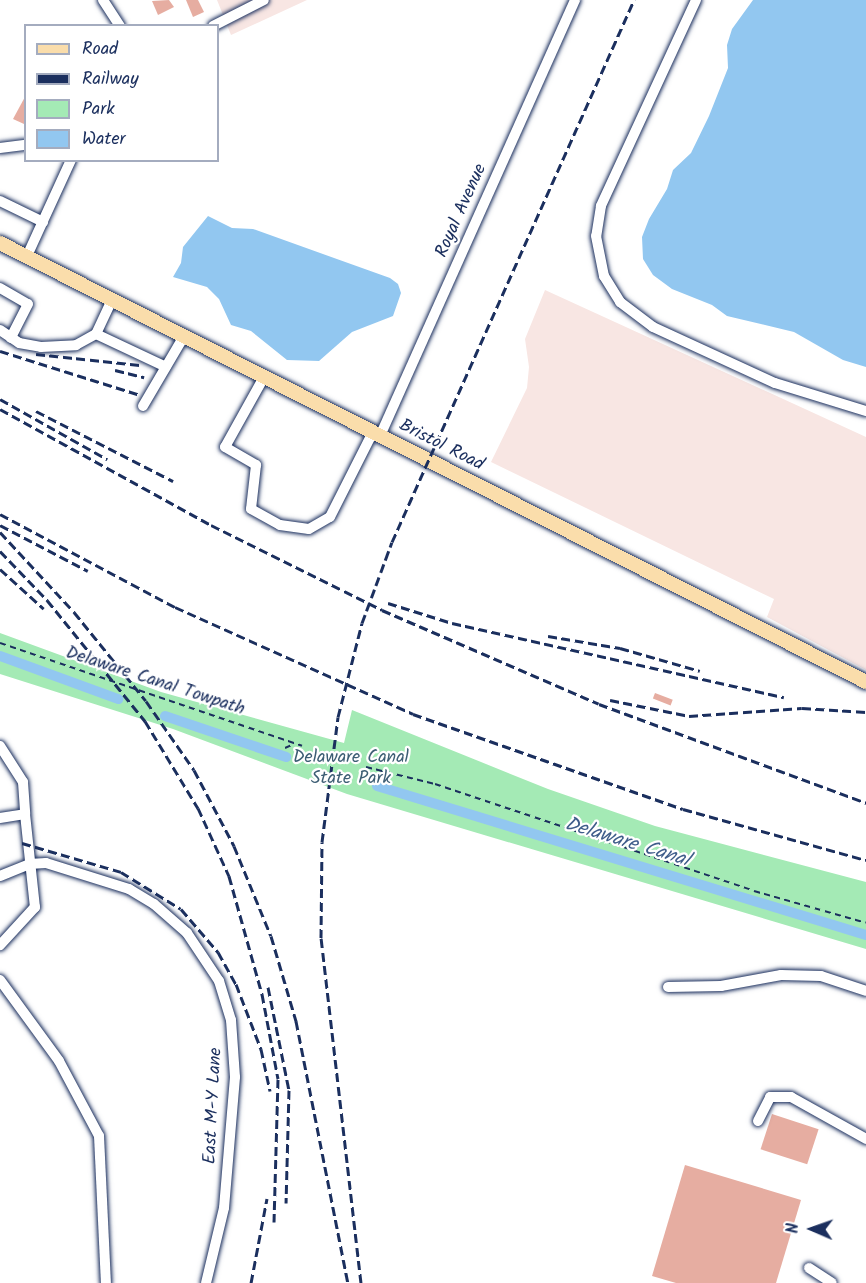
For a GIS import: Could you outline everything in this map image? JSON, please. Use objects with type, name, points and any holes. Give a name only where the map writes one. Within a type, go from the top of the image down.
[{"type":"main road","name":"Bristol Road","points":[[0,243],[866,682]]},
{"type":"street","points":[[103,0],[119,24]]},
{"type":"street","points":[[217,24],[264,0]]},
{"type":"street","name":"Royal Avenue","points":[[264,377],[225,447],[256,465],[251,509],[280,525],[309,529],[330,517],[377,434],[575,0]]},
{"type":"street","points":[[696,0],[601,206],[596,236],[604,276],[627,310],[652,327],[775,383],[866,411]]},
{"type":"street","points":[[0,148],[24,145]]},
{"type":"street","points":[[27,256],[70,162]]},
{"type":"street","points":[[0,201],[42,222]]},
{"type":"street","points":[[0,288],[28,304],[11,338]]},
{"type":"street","points":[[0,330],[11,338],[41,347],[76,345],[96,334],[112,300]]},
{"type":"street","points":[[96,334],[166,367]]},
{"type":"street","points":[[143,406],[184,336]]},
{"type":"street","points":[[0,746],[23,782],[29,864],[35,907],[0,945]]},
{"type":"street","points":[[0,818],[25,814]]},
{"type":"street","name":"East M-Y Lane","points":[[0,876],[29,864],[66,868],[142,896],[187,933],[219,981],[231,1020],[235,1077],[224,1208],[206,1283]]},
{"type":"street","points":[[668,987],[721,986],[781,975],[821,976],[866,991]]},
{"type":"street","points":[[0,980],[59,1061],[99,1136],[106,1283]]},
{"type":"street","points":[[758,1120],[770,1097],[791,1097],[866,1139]]},
{"type":"street","points":[[809,1268],[832,1283]]},
{"type":"path","name":"Delaware Canal Towpath","points":[[0,643],[302,746]]},
{"type":"path","points":[[285,748],[294,744]]},
{"type":"path","points":[[366,767],[435,784],[754,891],[866,923]]},
{"type":"path","points":[[382,771],[387,780]]},
{"type":"shaded area","points":[[217,0],[307,0],[231,35]]},
{"type":"shaded area","points":[[545,290],[866,437],[866,670],[767,617],[774,599],[491,462],[527,388],[529,367],[525,339]]},
{"type":"green space","name":"Delaware Canal State Park","points":[[0,633],[161,692],[344,743],[352,710],[548,789],[655,826],[866,882],[866,949],[347,794],[173,729],[0,674]]},
{"type":"water","points":[[753,0],[866,0],[866,367],[843,360],[794,332],[727,316],[712,305],[672,289],[653,275],[643,259],[642,237],[649,219],[667,189],[673,170],[691,153],[709,116],[728,68],[727,45],[732,29]]},
{"type":"water","points":[[208,216],[232,228],[253,229],[390,278],[398,284],[401,293],[393,316],[352,332],[319,361],[287,360],[251,331],[231,325],[219,299],[207,287],[173,277],[181,263],[183,247]]},
{"type":"building","points":[[169,0],[174,7],[158,15],[152,1]]},
{"type":"building","points":[[186,0],[198,0],[204,12],[193,17]]},
{"type":"building","points":[[24,99],[24,124],[13,119]]},
{"type":"building","points":[[655,693],[673,700],[671,705],[653,699]]},
{"type":"building","points":[[772,1114],[819,1129],[807,1164],[761,1149]]},
{"type":"building","points":[[685,1165],[801,1200],[776,1283],[676,1283],[652,1276]]},
{"type":"waterway","name":"Delaware Canal","points":[[0,656],[118,699]]},
{"type":"waterway","name":"Delaware Canal","points":[[165,716],[286,757]]},
{"type":"waterway","name":"Delaware Canal","points":[[377,786],[866,935]]},
{"type":"railway","points":[[361,1283],[321,938],[322,842],[338,717],[362,623],[392,542],[634,0]]},
{"type":"railway","points":[[0,351],[140,395]]},
{"type":"railway","points":[[36,354],[139,365]]},
{"type":"railway","points":[[115,370],[144,377]]},
{"type":"railway","points":[[0,399],[107,459]]},
{"type":"railway","points":[[0,409],[211,525],[382,610],[599,704],[866,803]]},
{"type":"railway","points":[[36,411],[173,481]]},
{"type":"railway","points":[[0,514],[175,607],[413,714],[683,809],[866,860]]},
{"type":"railway","points":[[0,525],[88,571]]},
{"type":"railway","points":[[0,532],[74,612],[146,701],[194,770],[234,846],[271,936],[296,1021],[348,1283]]},
{"type":"railway","points":[[0,551],[47,600],[145,721],[198,808],[229,876],[262,994],[278,1079],[274,1222]]},
{"type":"railway","points":[[0,569],[44,609]]},
{"type":"railway","points":[[388,603],[452,623],[784,697]]},
{"type":"railway","points":[[548,636],[620,648],[700,671]]},
{"type":"railway","points":[[610,700],[689,716],[802,708],[866,712]]},
{"type":"railway","points":[[22,843],[121,872],[181,909],[218,952],[236,984],[261,1049],[270,1091]]},
{"type":"railway","points":[[268,987],[289,1090],[286,1203]]},
{"type":"railway","points":[[251,1283],[267,1198]]}]
